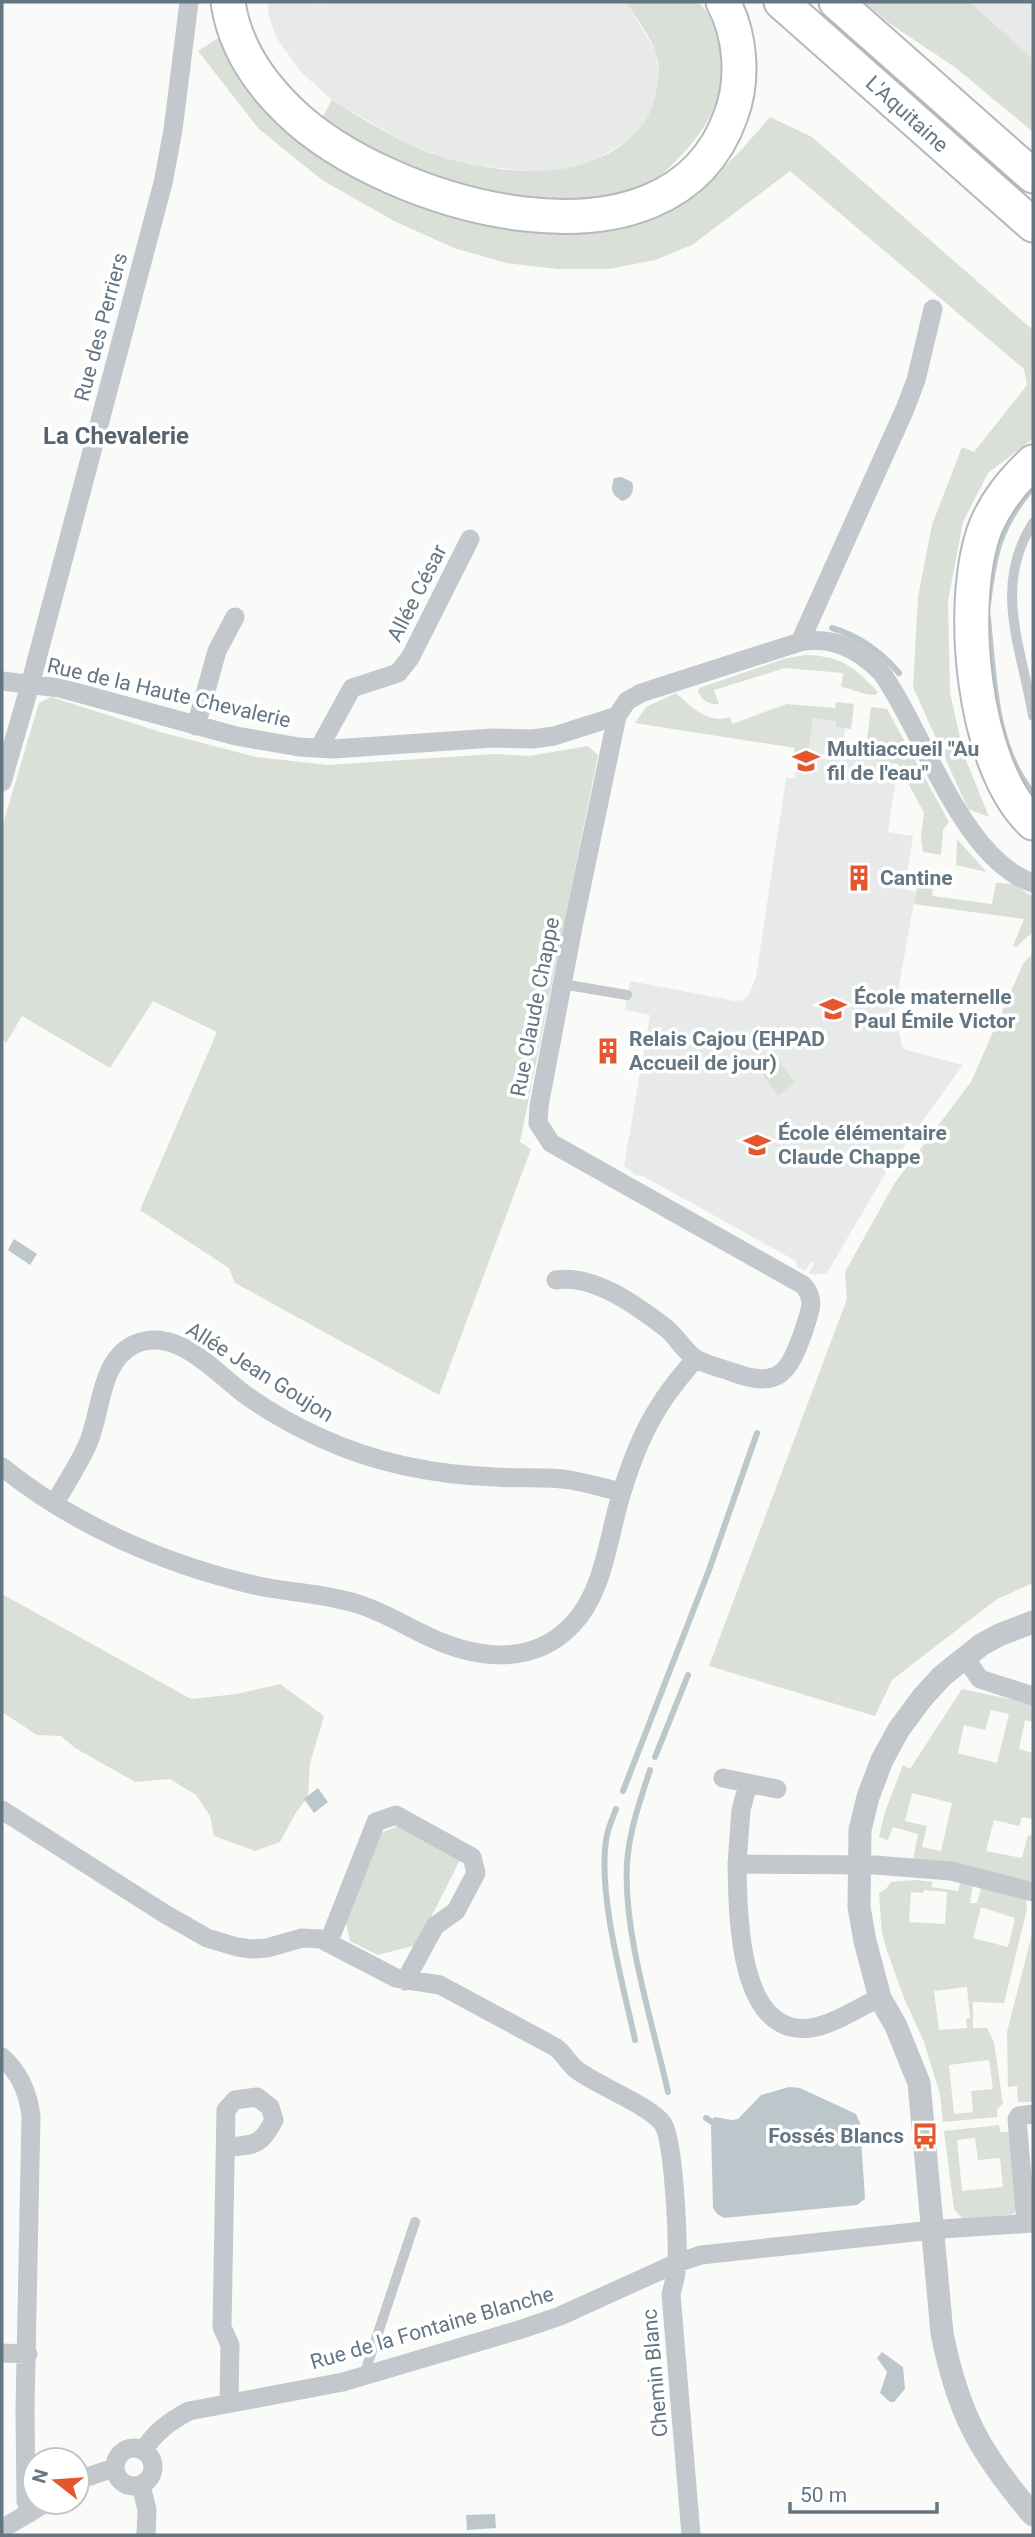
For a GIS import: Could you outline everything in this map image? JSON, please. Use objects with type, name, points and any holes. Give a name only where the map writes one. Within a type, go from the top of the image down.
[{"type":"highway","points":[[228,2],[240,44],[258,76],[290,113],[340,149],[401,181],[449,198],[491,209],[563,216],[615,213],[640,206],[683,182],[715,147],[728,125],[736,103],[739,78],[733,27],[723,2]]},
{"type":"highway","name":"L'Aquitaine","points":[[781,2],[1033,225]]},
{"type":"highway","name":"L'Aquitaine","points":[[836,2],[1033,176]]},
{"type":"highway","points":[[1033,462],[1012,482],[997,503],[986,527],[976,563],[971,603],[977,680],[988,745],[997,771],[1010,794],[1033,822]]},
{"type":"street","name":"Rue des Perriers","points":[[2,782],[163,183],[173,130],[189,2]]},
{"type":"street","points":[[800,642],[905,409],[916,380],[933,309]]},
{"type":"street","name":"Allée César","points":[[319,748],[352,688],[398,673],[410,658],[470,539]]},
{"type":"street","points":[[197,726],[217,651],[235,617]]},
{"type":"street","name":"Rue de la Haute Chevalerie","points":[[2,681],[60,688],[266,742],[319,748],[493,738],[533,739],[564,734],[617,716],[627,701],[641,692],[800,642],[820,640],[846,646],[860,653],[881,672],[975,837],[1007,869],[1033,883]]},
{"type":"street","name":"Rue Claude Chappe","points":[[617,716],[562,984],[538,1123],[551,1143],[803,1285],[809,1291],[812,1307],[792,1362],[774,1378],[760,1380],[745,1377],[695,1359]]},
{"type":"street","points":[[2,1467],[55,1503],[143,1550],[177,1563],[259,1586],[309,1592],[359,1604],[379,1611],[451,1647],[477,1654],[503,1656],[532,1651],[553,1641],[573,1624],[588,1603],[598,1578],[621,1493],[650,1420],[695,1359],[668,1329],[608,1291],[575,1279],[556,1280]]},
{"type":"street","name":"Allée Jean Goujon","points":[[55,1503],[86,1448],[111,1366],[121,1352],[152,1340],[170,1342],[185,1348],[244,1393],[320,1438],[384,1462],[459,1475],[570,1480],[621,1493]]},
{"type":"street","points":[[1033,1622],[999,1635],[942,1676],[899,1730],[881,1760],[868,1797],[860,1830],[859,1865],[859,1907],[880,1998],[896,2026],[919,2084],[942,2333],[958,2399],[984,2452],[1001,2478],[1033,2515]]},
{"type":"street","points":[[965,1658],[980,1679],[1033,1696]]},
{"type":"street","points":[[723,1778],[777,1789]]},
{"type":"street","points":[[748,1784],[741,1810],[737,1864],[740,1923],[746,1963],[760,2005],[779,2023],[808,2028],[823,2025],[880,1998]]},
{"type":"street","points":[[2,1810],[165,1914],[219,1942],[252,1949],[313,1937],[329,1941],[405,1981],[435,1926],[456,1910],[476,1873],[472,1857],[396,1815],[376,1822],[329,1941]]},
{"type":"street","points":[[737,1864],[859,1865],[951,1871],[1033,1892]]},
{"type":"street","name":"Chemin Blanc","points":[[405,1981],[440,1985],[555,2047],[562,2051],[576,2070],[648,2112],[663,2124],[669,2147],[677,2226],[677,2263],[671,2294],[691,2535]]},
{"type":"street","points":[[2,2057],[19,2077],[28,2095],[31,2116],[25,2446]]},
{"type":"street","points":[[1029,2223],[1017,2119],[1019,2116],[1033,2114]]},
{"type":"street","points":[[227,2147],[222,2327],[230,2345],[229,2402]]},
{"type":"street","name":"Rue de la Fontaine Blanche","points":[[143,2451],[155,2435],[173,2419],[189,2411],[363,2376],[547,2320],[701,2255],[934,2230],[1029,2223]]},
{"type":"street","points":[[2,2353],[28,2354]]},
{"type":"street","points":[[126,2449],[143,2451],[153,2465],[150,2477],[141,2485],[123,2483],[114,2468],[117,2457],[126,2449]]},
{"type":"street","points":[[91,2477],[114,2468]]},
{"type":"street","points":[[141,2485],[147,2510],[146,2535]]},
{"type":"street","points":[[2,2529],[24,2516]]},
{"type":"lane","points":[[1033,523],[1019,553],[1012,583],[1012,621],[1033,716]]},
{"type":"lane","points":[[562,984],[627,995]]},
{"type":"lane","points":[[363,2376],[415,2222]]},
{"type":"shaded area","points":[[267,2],[626,2],[656,52],[659,80],[651,111],[637,134],[591,163],[570,169],[537,172],[482,166],[443,157],[405,142],[332,100],[302,73],[278,40],[270,21]]},
{"type":"shaded area","points":[[626,2],[698,2],[708,14],[718,39],[722,81],[710,117],[686,150],[657,179],[677,201],[716,174],[770,117],[812,137],[1033,330],[1033,439],[988,473],[963,522],[948,601],[950,693],[964,755],[989,817],[968,809],[913,687],[918,597],[932,525],[962,447],[974,452],[1027,385],[1024,369],[790,171],[692,245],[655,260],[609,269],[558,269],[506,263],[454,248],[394,221],[322,180],[259,129],[198,51],[234,28],[315,131],[332,100],[401,140],[446,158],[490,168],[558,170],[601,157],[620,146],[642,126],[652,107],[658,82],[658,59],[650,40]]},
{"type":"shaded area","points":[[864,2],[970,2],[1033,59],[1033,132],[956,68],[889,23]]},
{"type":"shaded area","points":[[970,2],[1033,2],[1033,59]]},
{"type":"shaded area","points":[[621,477],[632,482],[633,488],[630,496],[622,501],[612,489],[614,478]]},
{"type":"shaded area","points":[[806,655],[829,658],[846,664],[878,692],[870,695],[841,687],[843,673],[785,668],[714,690],[719,704],[707,702],[698,692],[699,688],[787,658]]},
{"type":"shaded area","points":[[676,693],[700,713],[721,719],[730,717],[732,724],[787,704],[835,708],[836,702],[854,704],[851,729],[836,727],[836,721],[813,718],[807,759],[793,757],[795,748],[635,723],[646,707]]},
{"type":"shaded area","points":[[51,697],[164,733],[256,757],[328,765],[495,754],[529,756],[588,746],[598,755],[520,1142],[531,1149],[439,1395],[235,1283],[229,1268],[140,1210],[217,1032],[153,1001],[110,1068],[22,1016],[6,1043],[2,1039],[2,827],[39,703]]},
{"type":"shaded area","points":[[871,707],[887,709],[949,822],[943,830],[941,855],[923,852],[921,837],[924,813],[898,764],[865,758]]},
{"type":"shaded area","points":[[813,717],[837,721],[836,727],[845,728],[843,754],[891,762],[897,773],[888,832],[913,836],[905,890],[916,891],[894,1013],[903,1049],[963,1065],[888,1169],[827,1273],[813,1275],[809,1273],[814,1264],[811,1262],[805,1271],[797,1267],[796,1261],[641,1175],[637,1176],[624,1166],[650,1015],[625,1010],[630,981],[735,1001],[743,1000],[749,995],[756,977],[786,778],[795,778],[798,757],[807,758]]},
{"type":"shaded area","points":[[957,839],[987,872],[956,865]]},
{"type":"shaded area","points":[[919,874],[920,880],[934,881],[932,896],[992,904],[996,883],[1014,884],[1033,897],[1033,932],[1016,947],[1013,946],[1024,919],[914,904]]},
{"type":"shaded area","points":[[1033,953],[1033,1583],[997,1599],[892,1680],[875,1716],[709,1666],[847,1299],[845,1272],[894,1184],[971,1082],[1023,964]]},
{"type":"shaded area","points":[[773,1053],[795,1083],[778,1096],[756,1065]]},
{"type":"shaded area","points":[[14,1239],[37,1254],[30,1265],[8,1250]]},
{"type":"shaded area","points":[[2,1594],[191,1699],[237,1694],[280,1684],[324,1716],[310,1763],[308,1797],[280,1842],[255,1851],[214,1836],[210,1816],[196,1795],[170,1779],[135,1782],[75,1748],[61,1736],[37,1735],[2,1712]]},
{"type":"shaded area","points":[[962,1689],[1033,1704],[1033,1722],[1025,1720],[1019,1749],[1033,1753],[1033,1819],[1022,1817],[1019,1826],[994,1820],[986,1851],[1022,1858],[1028,1835],[1033,1836],[1033,1884],[913,1860],[918,1834],[893,1827],[888,1840],[879,1837],[885,1812],[903,1765],[910,1769]],"holes":[[[991,1710],[1009,1714],[997,1763],[958,1753],[964,1725],[985,1730]],[[912,1793],[952,1803],[941,1851],[922,1847],[927,1826],[905,1821]]]},
{"type":"shaded area","points":[[318,1788],[328,1802],[314,1813],[304,1799]]},
{"type":"shaded area","points":[[398,1826],[460,1860],[417,1945],[378,1955],[350,1941],[345,1919],[381,1833]]},
{"type":"shaded area","points":[[891,1882],[933,1882],[931,1887],[958,1891],[961,1882],[973,1884],[970,1903],[977,1903],[981,1888],[1026,1898],[1027,1909],[1004,2003],[973,2002],[973,2028],[987,2028],[994,2042],[1003,2104],[997,2109],[997,2117],[943,2122],[940,2094],[924,2042],[904,1998],[882,1933],[879,1893]],"holes":[[[924,1890],[947,1892],[945,1924],[909,1922],[911,1892],[923,1893]],[[981,1907],[1015,1918],[1008,1947],[973,1938]],[[967,1987],[970,2018],[966,2019],[967,2028],[939,2030],[934,1991]],[[989,2060],[993,2089],[971,2091],[973,2112],[954,2114],[949,2065]]]},
{"type":"shaded area","points":[[1033,1930],[1033,2102],[1018,2102],[1017,2086],[1008,2087],[1007,2032]]},
{"type":"shaded area","points":[[789,2087],[800,2088],[856,2114],[860,2123],[865,2199],[857,2205],[724,2218],[713,2208],[711,2127],[714,2117],[738,2119],[761,2095]]},
{"type":"shaded area","points":[[999,2125],[1000,2132],[1009,2132],[1018,2207],[1013,2214],[963,2219],[954,2209],[944,2131]],"holes":[[[975,2138],[978,2160],[1000,2158],[1003,2187],[962,2191],[957,2140]]]},
{"type":"shaded area","points":[[882,2352],[903,2367],[905,2389],[894,2402],[890,2402],[880,2393],[887,2372],[877,2358]]},
{"type":"shaded area","points":[[495,2514],[496,2528],[467,2530],[466,2515]]},
{"type":"waterway","points":[[988,604],[1000,541],[1013,515],[1033,487]]},
{"type":"waterway","points":[[988,618],[1003,732],[1010,754],[1033,793]]},
{"type":"waterway","points":[[832,628],[868,645],[899,673]]},
{"type":"waterway","points":[[623,1791],[709,1570],[757,1433]]},
{"type":"waterway","points":[[655,1757],[688,1675]]},
{"type":"waterway","points":[[650,1770],[630,1840],[627,1891],[634,1949],[668,2092]]},
{"type":"waterway","points":[[616,1809],[607,1835],[605,1882],[612,1937],[635,2040]]},
{"type":"waterway","points":[[706,2118],[712,2122]]},
{"type":"place","name":"Multiaccueil \"Au fil de l'eau\"","points":[[806,761]]},
{"type":"place","name":"Cantine","points":[[859,878]]},
{"type":"place","name":"École maternelle Paul Émile Victor","points":[[833,1009]]},
{"type":"place","name":"Relais Cajou (EHPAD Accueil de jour)","points":[[608,1051]]},
{"type":"place","name":"École élémentaire Claude Chappe","points":[[757,1145]]},
{"type":"place","name":"Fossés Blancs","points":[[925,2136]]},
{"type":"district","name":"La Chevalerie","points":[[116,436]]}]
